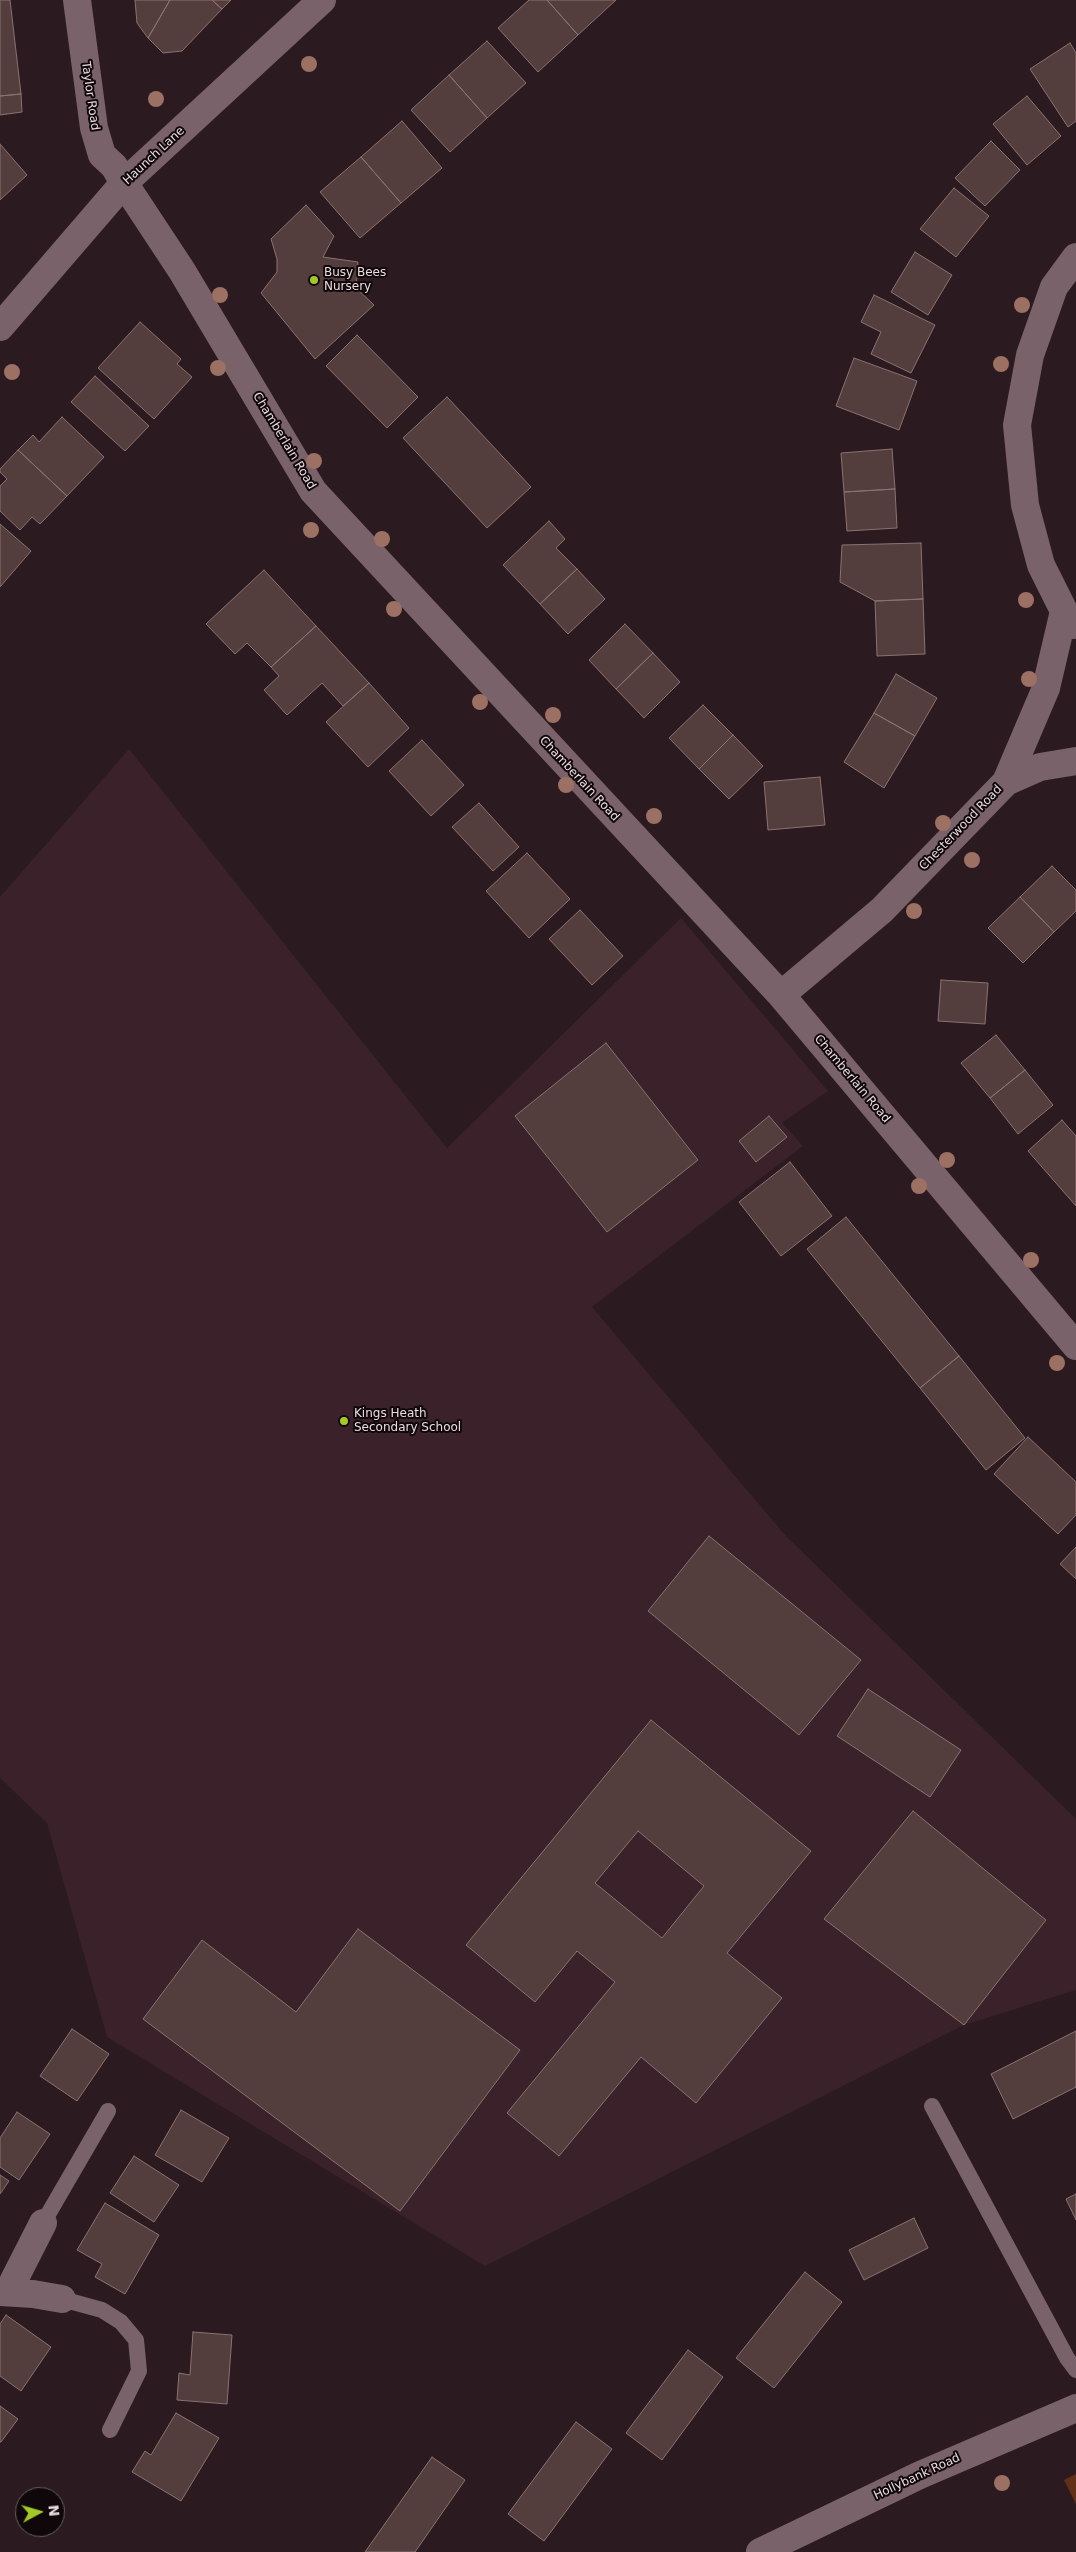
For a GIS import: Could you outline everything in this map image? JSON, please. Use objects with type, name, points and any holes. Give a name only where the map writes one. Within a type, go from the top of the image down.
[{"type":"street","name":"Taylor Road","points":[[77,0],[94,128],[102,155],[114,166],[124,183]]},
{"type":"street","name":"Haunch Lane","points":[[0,327],[124,183],[322,0]]},
{"type":"street","name":"Chamberlain Road","points":[[124,183],[182,271],[313,491],[781,995],[1076,1346]]},
{"type":"street","name":"Chesterwood Road","points":[[781,995],[882,910],[1006,782],[1046,688],[1070,620],[1041,565],[1025,505],[1017,425],[1030,355],[1054,287],[1076,257]]},
{"type":"street","points":[[1006,782],[1040,767],[1076,761]]},
{"type":"street","points":[[43,2223],[4,2292],[62,2299]]},
{"type":"street","name":"Hollybank Road","points":[[760,2552],[920,2474],[1076,2408]]},
{"type":"lane","points":[[932,2106],[1062,2349],[1076,2370]]},
{"type":"lane","points":[[43,2223],[108,2112]]},
{"type":"lane","points":[[62,2299],[102,2310],[121,2322],[136,2340],[139,2371],[110,2430]]},
{"type":"shaded area","name":"Kings Heath Secondary School","points":[[129,749],[447,1148],[681,918],[828,1091],[782,1123],[803,1146],[592,1307],[785,1535],[1076,1819],[1076,1990],[964,2025],[485,2266],[107,2037],[47,1823],[0,1778],[0,897]]},
{"type":"shaded area","points":[[1076,2474],[1076,2504],[1064,2480]]},
{"type":"building","points":[[0,0],[10,0],[21,94],[0,96]]},
{"type":"building","points":[[135,0],[170,0],[148,38],[137,23]]},
{"type":"building","points":[[170,0],[212,0],[222,9],[182,51],[163,53],[148,38]]},
{"type":"building","points":[[212,0],[231,0],[222,9]]},
{"type":"building","points":[[529,0],[547,0],[578,35],[538,72],[498,28]]},
{"type":"building","points":[[547,0],[616,0],[578,35]]},
{"type":"building","points":[[487,41],[526,83],[487,118],[449,75]]},
{"type":"building","points":[[1070,43],[1076,53],[1076,121],[1068,127],[1030,69]]},
{"type":"building","points":[[449,75],[487,118],[450,152],[411,110]]},
{"type":"building","points":[[21,94],[22,112],[0,115],[0,96]]},
{"type":"building","points":[[1027,96],[1061,136],[1027,165],[993,124]]},
{"type":"building","points":[[402,121],[442,168],[401,203],[361,157]]},
{"type":"building","points":[[991,141],[1020,170],[985,206],[955,178]]},
{"type":"building","points":[[0,144],[27,175],[0,200]]},
{"type":"building","points":[[361,157],[401,203],[360,238],[320,192]]},
{"type":"building","points":[[954,188],[989,216],[956,257],[920,229]]},
{"type":"building","name":"Busy Bees Nursery","points":[[306,205],[334,236],[323,257],[358,262],[356,288],[374,305],[315,359],[261,293],[277,272],[277,259],[271,239]]},
{"type":"building","points":[[915,252],[952,275],[928,315],[891,292]]},
{"type":"building","points":[[874,295],[935,325],[911,373],[871,354],[881,332],[861,322]]},
{"type":"building","points":[[140,322],[181,359],[177,364],[192,377],[154,419],[98,368]]},
{"type":"building","points":[[357,335],[418,397],[387,428],[326,366]]},
{"type":"building","points":[[854,358],[917,381],[899,430],[836,406]]},
{"type":"building","points":[[95,376],[149,426],[125,451],[71,402]]},
{"type":"building","points":[[447,397],[531,487],[487,528],[403,438]]},
{"type":"building","points":[[62,417],[104,457],[67,496],[18,450],[33,435],[39,442]]},
{"type":"building","points":[[892,449],[895,489],[844,492],[841,453]]},
{"type":"building","points":[[18,450],[67,496],[40,524],[32,517],[20,530],[0,511],[0,486],[7,479],[0,472],[0,469]]},
{"type":"building","points":[[895,489],[897,528],[847,531],[844,492]]},
{"type":"building","points":[[549,521],[565,539],[556,548],[577,569],[540,604],[503,565]]},
{"type":"building","points":[[0,524],[31,551],[0,587]]},
{"type":"building","points":[[921,543],[923,599],[875,601],[840,582],[842,545]]},
{"type":"building","points":[[577,569],[605,599],[568,634],[540,604]]},
{"type":"building","points":[[264,570],[316,626],[271,667],[247,643],[235,654],[206,624]]},
{"type":"building","points":[[923,599],[925,654],[877,656],[875,601]]},
{"type":"building","points":[[625,624],[653,653],[616,689],[589,660]]},
{"type":"building","points":[[316,626],[369,683],[343,706],[322,683],[287,715],[264,690],[279,676],[271,667]]},
{"type":"building","points":[[653,653],[680,682],[644,718],[616,689]]},
{"type":"building","points":[[896,674],[937,698],[915,736],[874,713]]},
{"type":"building","points":[[369,683],[409,728],[368,767],[326,722]]},
{"type":"building","points":[[703,705],[733,735],[699,769],[669,738]]},
{"type":"building","points":[[874,713],[915,736],[884,788],[844,762]]},
{"type":"building","points":[[733,735],[763,766],[729,799],[699,769]]},
{"type":"building","points":[[422,740],[464,785],[431,816],[389,771]]},
{"type":"building","points":[[820,777],[825,825],[768,830],[764,782]]},
{"type":"building","points":[[479,803],[519,847],[493,871],[452,827]]},
{"type":"building","points":[[527,853],[570,899],[529,938],[486,891]]},
{"type":"building","points":[[1052,866],[1076,890],[1076,911],[1054,932],[1020,897]]},
{"type":"building","points":[[1020,897],[1054,932],[1023,963],[988,928]]},
{"type":"building","points":[[580,910],[623,956],[592,985],[549,939]]},
{"type":"building","points":[[941,980],[988,983],[985,1024],[938,1021]]},
{"type":"building","points":[[996,1035],[1025,1070],[990,1098],[961,1063]]},
{"type":"building","points":[[606,1043],[698,1160],[607,1232],[515,1116]]},
{"type":"building","points":[[1025,1070],[1053,1105],[1018,1134],[990,1098]]},
{"type":"building","points":[[769,1116],[787,1137],[756,1162],[739,1141]]},
{"type":"building","points":[[1062,1120],[1076,1136],[1076,1206],[1028,1151]]},
{"type":"building","points":[[790,1162],[832,1216],[781,1256],[739,1202]]},
{"type":"building","points":[[846,1217],[959,1356],[920,1388],[807,1249]]},
{"type":"building","points":[[959,1356],[1025,1438],[986,1470],[920,1388]]},
{"type":"building","points":[[1028,1437],[1076,1482],[1076,1515],[1058,1534],[994,1474]]},
{"type":"building","points":[[709,1536],[861,1660],[799,1735],[648,1611]]},
{"type":"building","points":[[1076,1547],[1076,1579],[1060,1564]]},
{"type":"building","points":[[868,1689],[961,1750],[930,1797],[837,1736]]},
{"type":"building","points":[[651,1720],[811,1851],[727,1953],[782,1998],[696,2103],[641,2057],[559,2156],[507,2113],[615,1982],[577,1951],[535,2002],[466,1945]],"holes":[[[638,1831],[704,1886],[662,1938],[595,1883]]]},
{"type":"building","points":[[913,1811],[1046,1920],[964,2025],[824,1919]]},
{"type":"building","points":[[358,1929],[520,2050],[400,2211],[143,2019],[202,1940],[296,2012]]},
{"type":"building","points":[[72,2029],[109,2054],[77,2101],[40,2076]]},
{"type":"building","points":[[1076,2031],[1076,2087],[1013,2119],[991,2074]]},
{"type":"building","points":[[181,2110],[229,2138],[202,2182],[155,2155]]},
{"type":"building","points":[[17,2112],[50,2134],[19,2180],[0,2167],[0,2138]]},
{"type":"building","points":[[134,2156],[179,2185],[154,2222],[110,2193]]},
{"type":"building","points":[[0,2175],[9,2181],[0,2194]]},
{"type":"building","points":[[1076,2194],[1076,2220],[1066,2199]]},
{"type":"building","points":[[105,2203],[159,2235],[125,2294],[95,2277],[102,2264],[77,2250]]},
{"type":"building","points":[[914,2218],[928,2248],[864,2280],[849,2250]]},
{"type":"building","points":[[805,2272],[842,2302],[774,2388],[736,2358]]},
{"type":"building","points":[[6,2315],[51,2347],[21,2391],[0,2376],[0,2324]]},
{"type":"building","points":[[193,2332],[232,2335],[227,2404],[177,2400],[179,2373],[190,2375]]},
{"type":"building","points":[[688,2350],[723,2377],[662,2460],[626,2433]]},
{"type":"building","points":[[0,2406],[18,2419],[1,2442],[0,2442]]},
{"type":"building","points":[[176,2413],[219,2438],[181,2501],[132,2472],[145,2451],[151,2455]]},
{"type":"building","points":[[576,2422],[612,2449],[544,2541],[508,2514]]},
{"type":"building","points":[[432,2457],[465,2480],[415,2552],[365,2552]]},
{"type":"place","name":"Busy Bees Nursery","points":[[314,280]]},
{"type":"place","name":"Kings Heath Secondary School","points":[[344,1421]]}]
